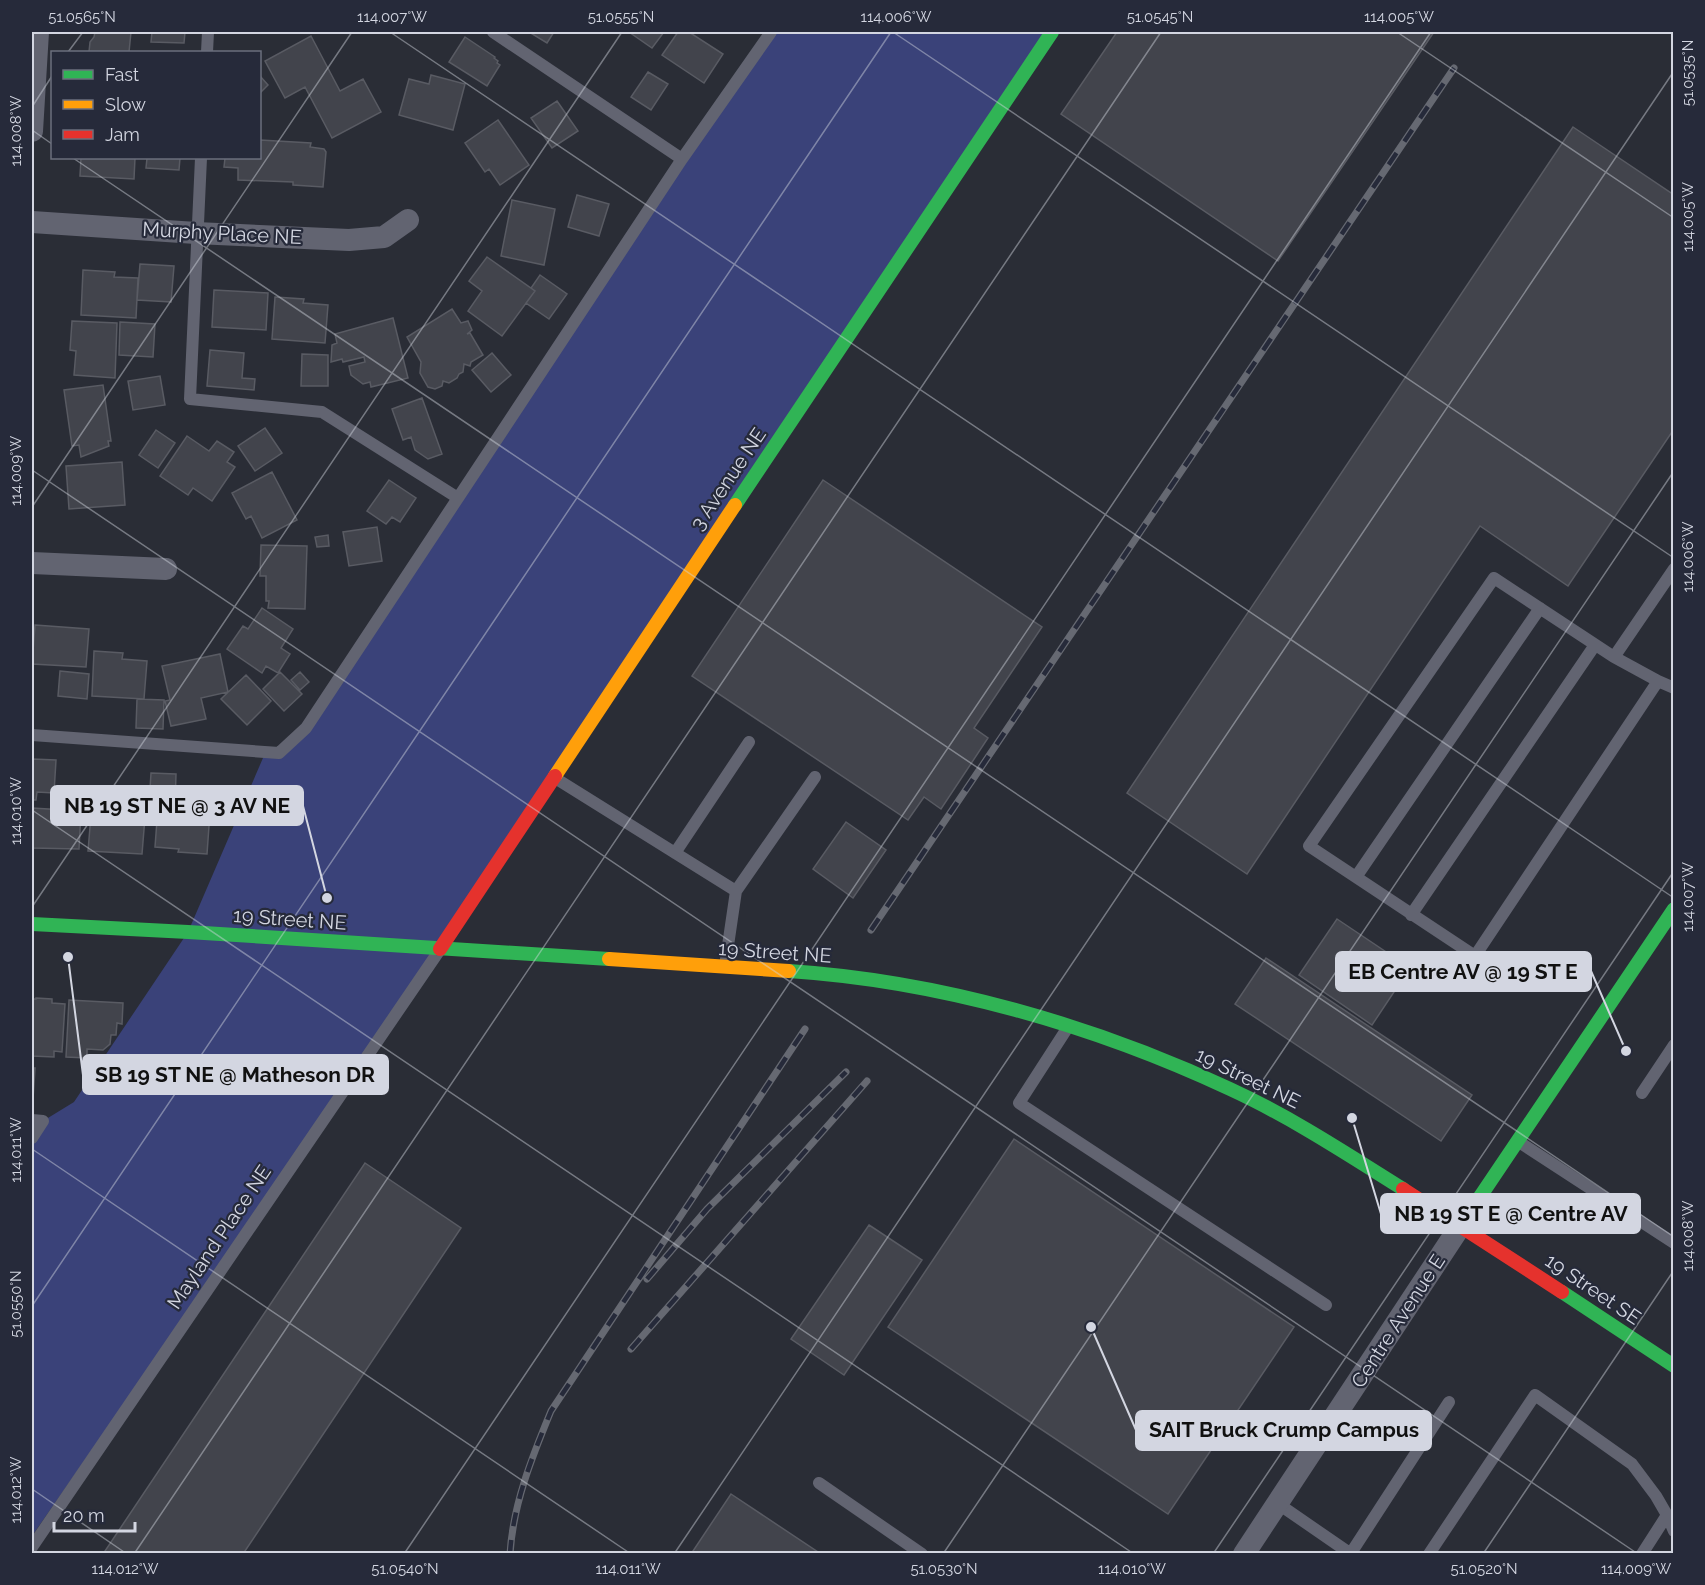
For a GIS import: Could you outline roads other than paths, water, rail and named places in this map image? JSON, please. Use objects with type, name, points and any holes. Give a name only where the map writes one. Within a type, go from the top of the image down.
[{"type":"street","points":[[32,131],[38,32]]},
{"type":"street","name":"3 Avenue NE","points":[[440,949],[850,331],[1052,32]]},
{"type":"street","name":"Murphy Place NE","points":[[32,222],[349,240],[384,237],[408,220]]},
{"type":"street","points":[[32,563],[166,569]]},
{"type":"street","name":"Centre Avenue E","points":[[1244,1554],[1461,1225],[1672,915]]},
{"type":"street","name":"19 Street NE","points":[[32,924],[808,972],[912,986],[1001,1006],[1069,1026],[1135,1048],[1231,1089],[1309,1130],[1461,1225]]},
{"type":"street","name":"19 Street SE","points":[[1461,1225],[1674,1366]]},
{"type":"lane","points":[[207,51],[208,32]]},
{"type":"lane","points":[[494,32],[682,159]]},
{"type":"lane","points":[[32,735],[279,753],[306,728],[682,159],[771,32]]},
{"type":"lane","points":[[201,159],[190,399],[322,412],[458,498]]},
{"type":"lane","points":[[1614,657],[1674,569]]},
{"type":"lane","points":[[1658,681],[1475,956],[1309,846],[1494,578],[1614,657],[1674,688]]},
{"type":"lane","points":[[1356,877],[1540,608]]},
{"type":"lane","points":[[1412,915],[1595,645]]},
{"type":"lane","points":[[675,853],[749,742]]},
{"type":"lane","points":[[554,777],[736,891]]},
{"type":"lane","points":[[725,967],[736,891],[816,777]]},
{"type":"lane","name":"Mayland Place NE","points":[[32,1547],[440,949]]},
{"type":"lane","points":[[1069,1026],[1019,1103],[1326,1305]]},
{"type":"lane","points":[[1641,1093],[1674,1045]]},
{"type":"lane","points":[[32,1120],[43,1121],[32,1138]]},
{"type":"lane","points":[[1518,1141],[1674,1243]]},
{"type":"lane","points":[[1429,1554],[1535,1395],[1632,1464],[1656,1496],[1674,1531]]},
{"type":"lane","points":[[1277,1503],[1351,1553],[1449,1402]]},
{"type":"lane","points":[[819,1483],[922,1554]]},
{"type":"lane","points":[[1642,1554],[1667,1515]]},
{"type":"railway","points":[[871,930],[1454,68]]},
{"type":"railway","points":[[510,1554],[519,1499],[530,1463],[551,1411],[805,1029]]},
{"type":"railway","points":[[647,1279],[707,1209],[846,1072]]},
{"type":"railway","points":[[631,1349],[867,1081]]},
{"type":"place","name":"NB 19 ST NE @ 3 AV NE","points":[[327,898]]},
{"type":"place","name":"SB 19 ST NE @ Matheson DR","points":[[68,957]]},
{"type":"place","name":"EB Centre AV @ 19 ST E","points":[[1626,1051]]},
{"type":"place","name":"NB 19 ST E @ Centre AV","points":[[1352,1118]]},
{"type":"place","name":"SAIT Bruck Crump Campus","points":[[1091,1327]]}]
